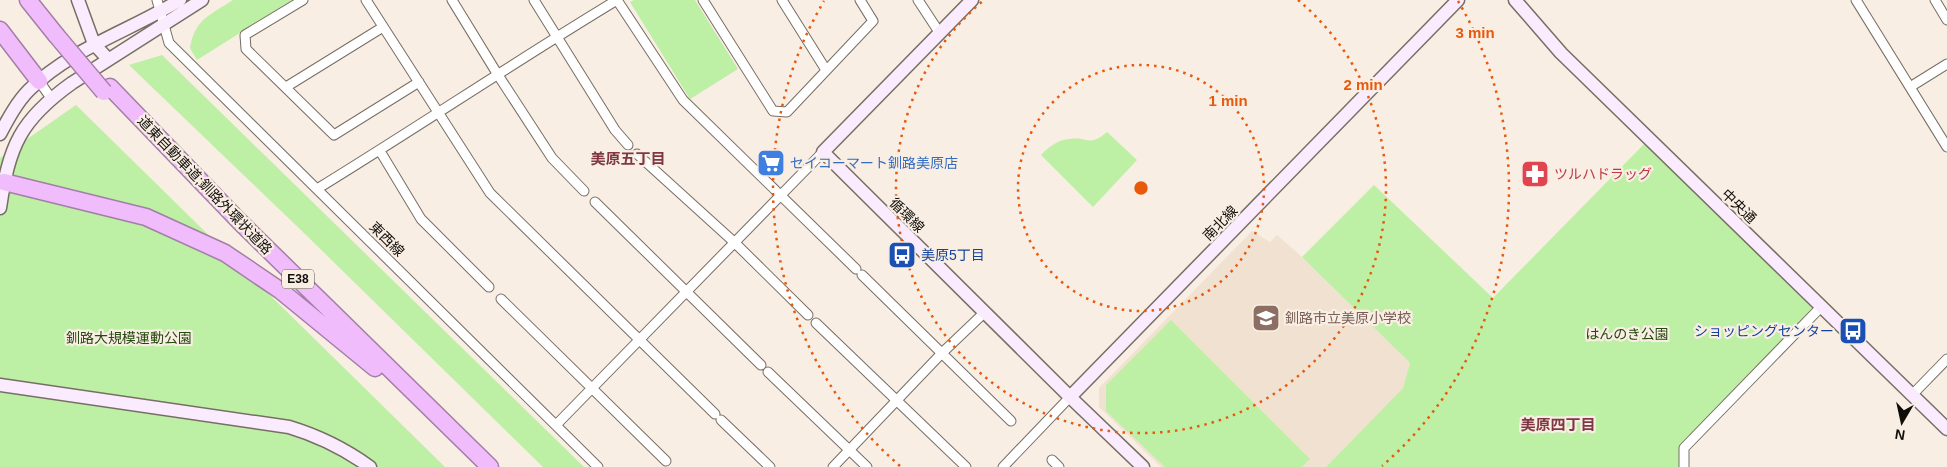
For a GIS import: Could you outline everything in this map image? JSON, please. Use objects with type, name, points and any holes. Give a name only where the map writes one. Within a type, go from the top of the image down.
[{"type":"highway","name":"道東自動車道;釧路外環状道路","points":[[28,0],[107,89],[224,207],[490,467]]},
{"type":"highway","name":"道東自動車道;釧路外環状道路","points":[[37,0],[58,33]]},
{"type":"highway","points":[[0,30],[40,81]]},
{"type":"highway","name":"道東自動車道;釧路外環状道路","points":[[107,89],[140,133],[183,178],[476,467]]},
{"type":"highway","points":[[2,181],[146,217],[225,253],[281,291],[375,368]]},
{"type":"street","points":[[78,0],[94,44],[108,59]]},
{"type":"street","points":[[0,134],[11,114],[28,91],[58,65],[158,6],[180,0]]},
{"type":"street","points":[[0,208],[2,181],[16,141],[29,120],[51,98],[108,59],[202,0]]},
{"type":"street","points":[[303,0],[245,35],[246,49],[334,135],[419,82]]},
{"type":"street","points":[[366,0],[490,193],[638,340],[770,467]]},
{"type":"street","points":[[452,0],[552,158],[584,191]]},
{"type":"street","points":[[534,0],[615,130],[628,145]]},
{"type":"street","points":[[317,189],[617,0],[683,100],[1011,421]]},
{"type":"street","points":[[703,0],[773,111],[787,112],[873,21],[860,0]]},
{"type":"street","points":[[782,0],[826,70]]},
{"type":"street","points":[[918,0],[939,32]]},
{"type":"street","points":[[556,425],[972,0]]},
{"type":"street","name":"南北線","points":[[1003,467],[1458,0]]},
{"type":"street","name":"中央通","points":[[1515,0],[1562,53],[1947,429]]},
{"type":"street","points":[[1856,0],[1947,147]]},
{"type":"street","points":[[1935,0],[1947,20]]},
{"type":"street","name":"東西線","points":[[158,6],[170,43],[598,467]]},
{"type":"street","points":[[286,87],[383,27]]},
{"type":"street","points":[[1910,87],[1947,64]]},
{"type":"street","points":[[40,81],[51,98]]},
{"type":"street","points":[[380,151],[421,219],[489,287]]},
{"type":"street","name":"循環線","points":[[823,152],[1143,467]]},
{"type":"street","points":[[637,154],[734,242],[808,316]]},
{"type":"street","points":[[595,202],[761,365]]},
{"type":"street","points":[[501,299],[666,461]]},
{"type":"street","points":[[1684,467],[1684,448],[1821,307]]},
{"type":"street","points":[[833,467],[942,353],[985,312]]},
{"type":"street","points":[[816,323],[966,467]]},
{"type":"street","points":[[1912,395],[1947,359]]},
{"type":"street","points":[[768,372],[867,467]]},
{"type":"street","points":[[0,385],[289,427],[314,434],[353,454],[370,467]]},
{"type":"street","points":[[1052,460],[1059,467]]},
{"type":"shaded area","name":"釧路市立美原小学校","points":[[1252,231],[1270,242],[1277,235],[1410,363],[1403,388],[1326,467],[1161,467],[1099,407],[1099,388]]},
{"type":"green space","points":[[233,0],[292,0],[197,60],[190,48],[196,30],[211,14]]},
{"type":"green space","points":[[634,0],[695,0],[738,69],[690,99],[630,2]]},
{"type":"green space","points":[[162,55],[584,467],[543,467],[129,65]]},
{"type":"green space","name":"釧路大規模運動公園","points":[[76,105],[445,467],[0,467],[0,158]]},
{"type":"green space","points":[[1107,132],[1137,160],[1093,207],[1041,155],[1057,142],[1076,138],[1092,140],[1101,137]]},
{"type":"green space","name":"はんのき公園","points":[[1650,138],[1821,307],[1685,448],[1684,467],[1326,467],[1403,388],[1410,363],[1302,257],[1374,185],[1493,298]]},
{"type":"green space","points":[[1171,320],[1310,459],[1302,467],[1165,467],[1106,411],[1106,385]]},
{"type":"place","name":"セイコーマート釧路美原店","points":[[771,163]]},
{"type":"place","name":"ツルハドラッグ","points":[[1535,174]]},
{"type":"place","name":"美原5丁目","points":[[902,255]]},
{"type":"place","name":"釧路市立美原小学校","points":[[1266,318]]},
{"type":"place","name":"ショッピングセンター","points":[[1853,331]]},
{"type":"district","name":"美原五丁目","points":[[628,158]]},
{"type":"district","name":"美原四丁目","points":[[1558,424]]}]
